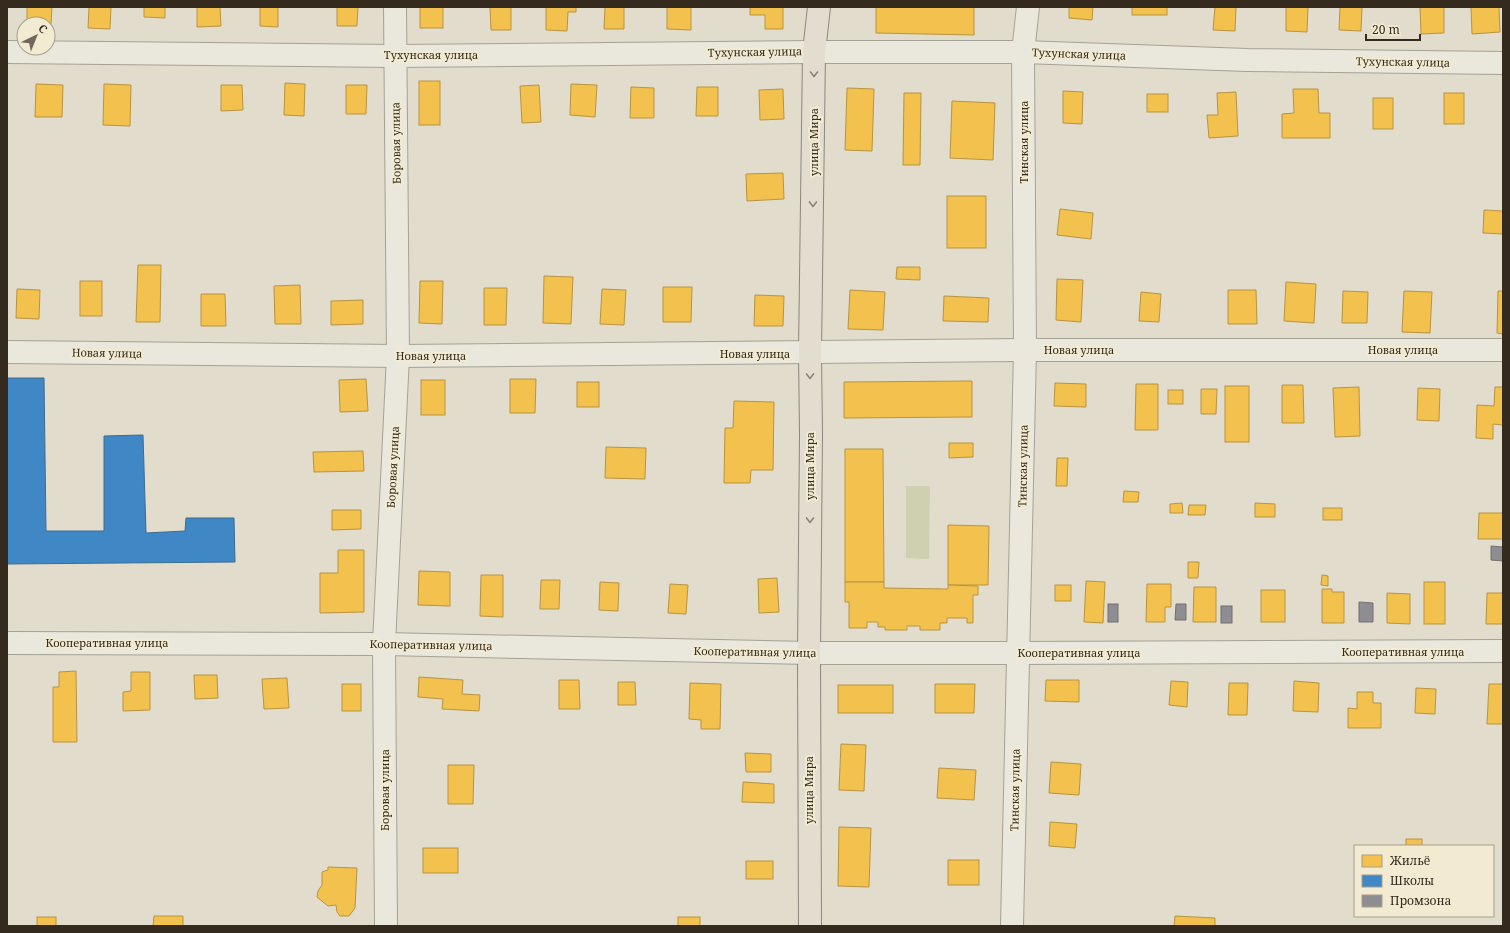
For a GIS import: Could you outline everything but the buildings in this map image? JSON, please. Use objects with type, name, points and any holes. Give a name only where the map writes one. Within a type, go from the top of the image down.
[{"type":"main road","name":"улица Мира","points":[[810,926],[810,353],[814,52],[819,7]]},
{"type":"street","name":"Боровая улица","points":[[386,926],[384,644],[398,356],[395,7]]},
{"type":"street","name":"Тинская улица","points":[[1012,926],[1025,350],[1024,52],[1028,7]]},
{"type":"street","name":"Тухунская улица","points":[[7,52],[395,56],[814,52],[1024,52],[1247,60],[1503,63]]},
{"type":"street","name":"Новая улица","points":[[7,352],[398,356],[1025,350],[1503,350]]},
{"type":"street","name":"Кооперативная улица","points":[[7,643],[384,644],[809,653],[1019,654],[1503,651]]},
{"type":"green space","points":[[906,486],[930,486],[929,559],[906,558]]}]
